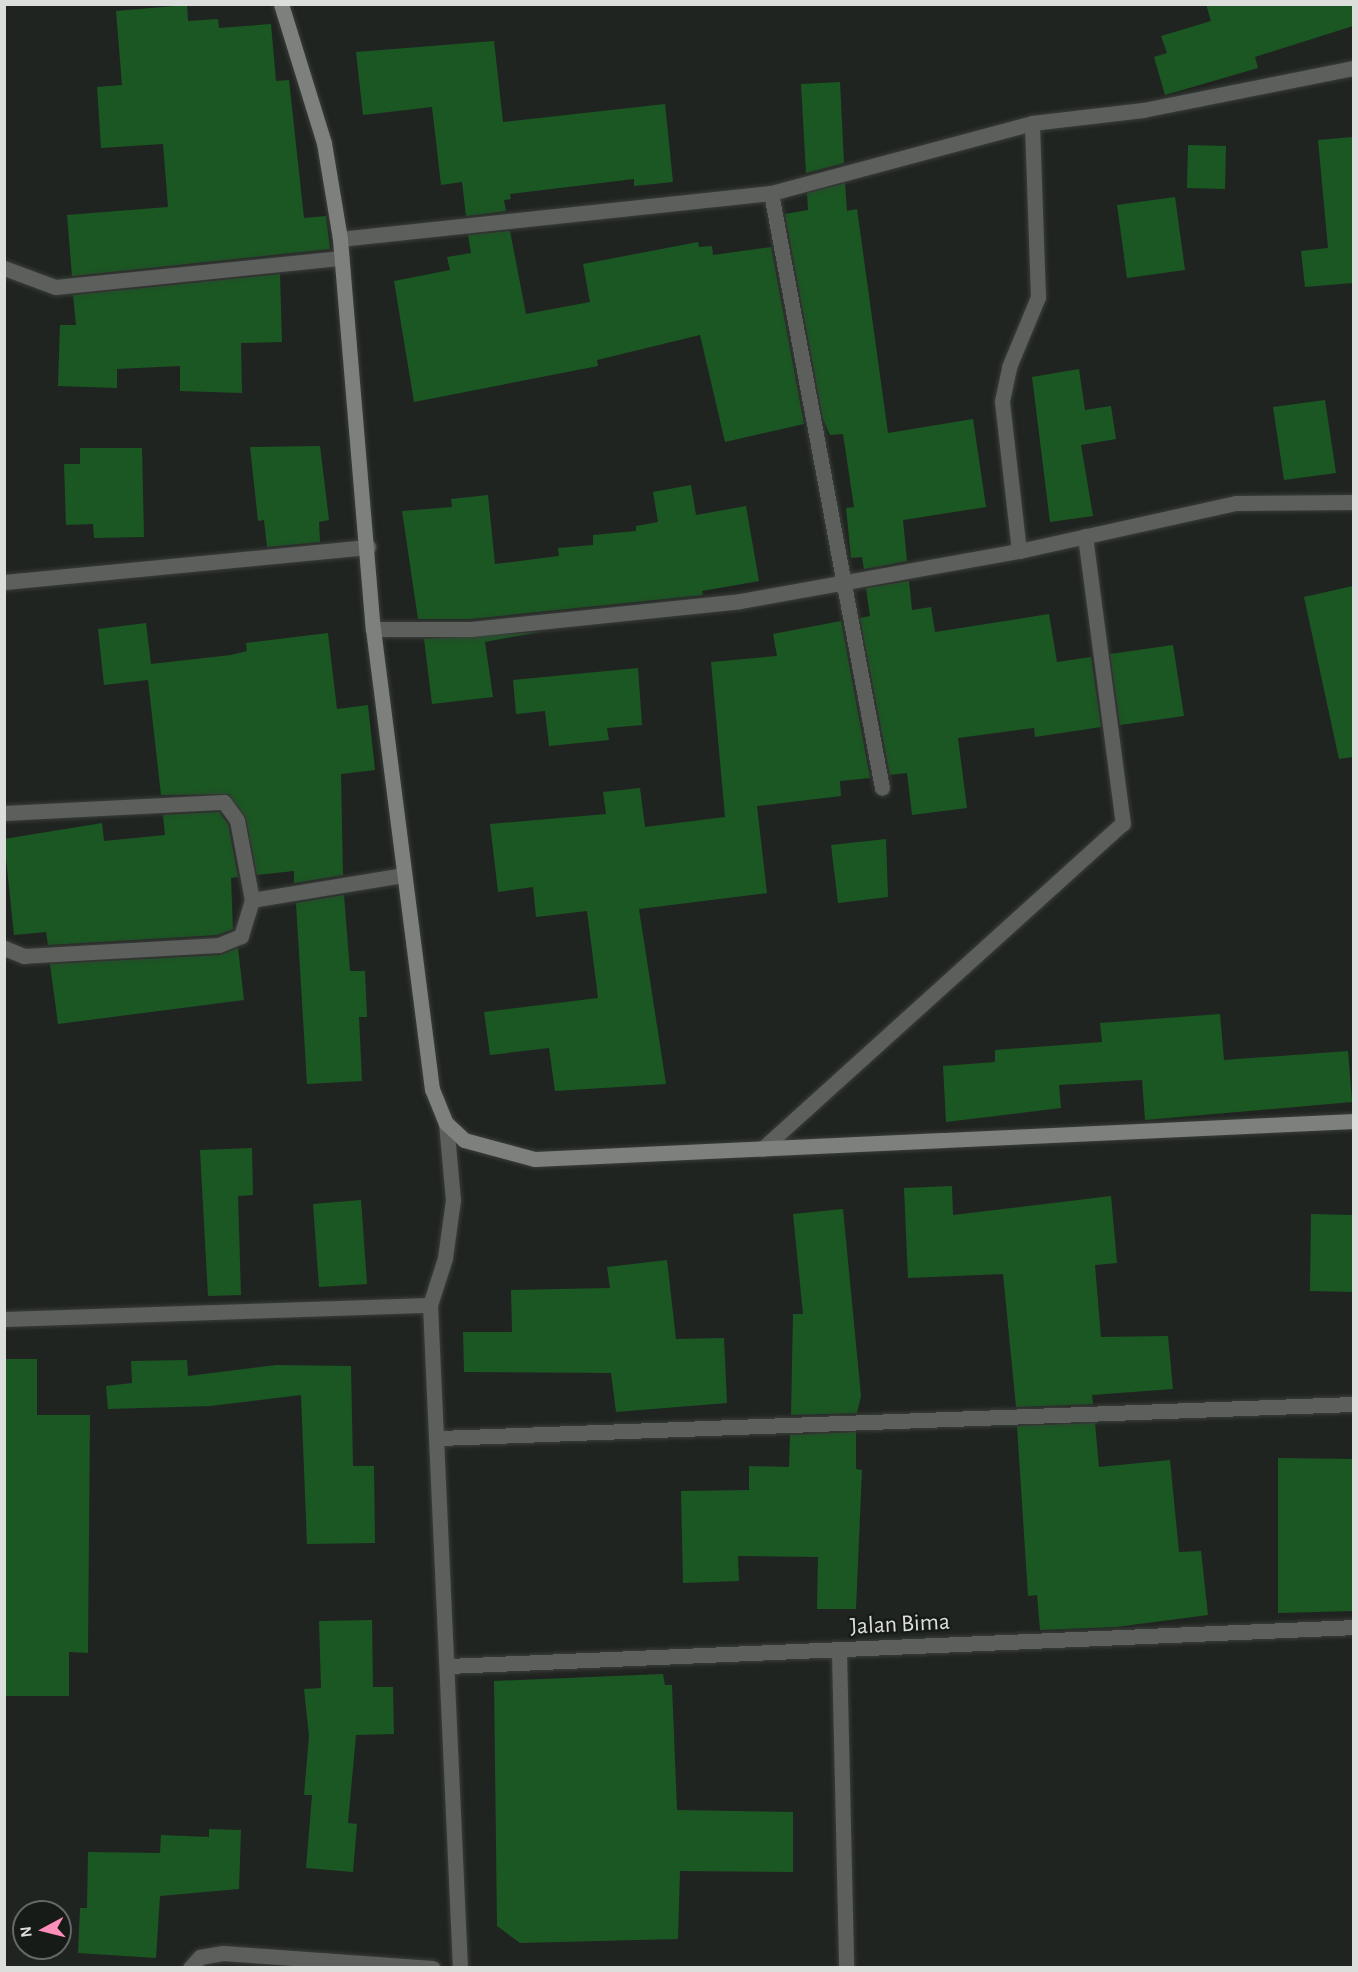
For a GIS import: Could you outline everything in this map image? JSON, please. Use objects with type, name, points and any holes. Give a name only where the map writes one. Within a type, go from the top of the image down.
[{"type":"main road","points":[[281,4],[324,143],[340,239],[368,547],[373,629],[432,1089],[446,1123],[464,1140],[535,1159],[1353,1121]]},
{"type":"street","points":[[340,239],[771,192],[1032,123],[1143,110],[1353,68]]},
{"type":"street","points":[[1019,550],[1002,401],[1009,367],[1038,297],[1032,123]]},
{"type":"street","points":[[771,192],[848,580],[882,788]]},
{"type":"street","points":[[4,268],[55,287],[342,258]]},
{"type":"street","points":[[373,629],[471,629],[740,601],[1019,550],[1236,503],[1353,502]]},
{"type":"street","points":[[762,1149],[1123,823],[1084,536]]},
{"type":"street","points":[[4,582],[368,547]]},
{"type":"street","points":[[4,813],[224,802],[237,820],[252,900],[241,936],[219,945],[24,956],[4,948]]},
{"type":"street","points":[[252,900],[403,875]]},
{"type":"street","points":[[446,1123],[453,1200],[445,1258],[430,1305],[439,1438],[460,1968]]},
{"type":"street","points":[[4,1319],[430,1305]]},
{"type":"street","points":[[439,1438],[1353,1404]]},
{"type":"street","name":"Jalan Bima","points":[[448,1665],[839,1651],[1353,1627]]},
{"type":"street","points":[[839,1651],[846,1968]]},
{"type":"street","points":[[190,1968],[200,1957],[223,1953],[432,1968]]},
{"type":"building","points":[[1206,4],[1353,4],[1353,26],[1255,57],[1258,68],[1165,95],[1154,57],[1167,53],[1161,36],[1211,21]]},
{"type":"building","points":[[187,5],[188,21],[218,19],[219,28],[271,24],[276,81],[289,80],[304,218],[326,216],[330,249],[72,276],[67,215],[168,207],[163,144],[101,148],[97,87],[122,85],[116,11]]},
{"type":"building","points":[[494,41],[503,122],[665,104],[673,182],[634,186],[634,179],[510,194],[511,199],[504,200],[506,211],[466,216],[462,182],[441,185],[432,107],[363,115],[356,52]]},
{"type":"building","points":[[840,82],[844,163],[806,173],[801,84]]},
{"type":"building","points":[[1353,137],[1353,283],[1305,287],[1301,251],[1328,248],[1318,140]]},
{"type":"building","points":[[1188,145],[1226,146],[1225,189],[1187,188]]},
{"type":"building","points":[[845,183],[847,211],[857,209],[888,433],[973,419],[986,507],[903,520],[907,561],[864,569],[862,557],[851,558],[846,508],[854,507],[843,434],[830,435],[823,419],[785,214],[808,210],[807,193]]},
{"type":"building","points":[[1175,197],[1185,270],[1127,278],[1117,205]]},
{"type":"building","points":[[510,231],[526,314],[590,302],[583,264],[698,242],[699,247],[712,246],[713,255],[771,247],[804,424],[725,442],[700,335],[597,360],[598,366],[414,402],[394,281],[450,270],[447,257],[471,253],[468,235]]},
{"type":"building","points":[[280,274],[282,342],[241,343],[242,393],[180,391],[180,366],[117,369],[117,388],[58,386],[60,325],[76,325],[73,295]]},
{"type":"building","points":[[1079,369],[1085,410],[1111,406],[1116,439],[1081,445],[1093,516],[1050,522],[1032,377]]},
{"type":"building","points":[[1325,400],[1336,473],[1284,480],[1273,407]]},
{"type":"building","points":[[320,446],[329,520],[319,522],[320,542],[267,547],[264,520],[258,521],[250,447]]},
{"type":"building","points":[[80,448],[142,448],[144,537],[94,538],[93,524],[66,525],[64,464],[80,464]]},
{"type":"building","points":[[691,485],[696,515],[746,506],[759,581],[702,591],[703,595],[470,619],[418,619],[402,511],[452,507],[451,499],[488,495],[495,564],[559,556],[558,548],[593,545],[593,535],[636,531],[636,526],[658,522],[653,492]]},
{"type":"building","points":[[909,581],[912,610],[931,607],[935,632],[1049,614],[1057,662],[1091,657],[1101,727],[1035,737],[1034,728],[958,738],[967,808],[912,815],[907,773],[890,775],[860,618],[870,616],[866,588]]},
{"type":"building","points":[[1353,586],[1353,757],[1339,759],[1304,597]]},
{"type":"building","points":[[841,621],[870,778],[840,781],[841,796],[757,806],[767,893],[639,909],[666,1084],[555,1091],[549,1048],[490,1055],[484,1012],[598,998],[587,911],[536,917],[533,887],[498,892],[490,824],[606,814],[603,792],[640,788],[645,827],[725,817],[711,662],[777,656],[773,634]]},
{"type":"building","points":[[146,623],[151,664],[231,655],[247,651],[246,643],[328,633],[337,709],[368,705],[375,770],[341,774],[343,875],[294,883],[294,871],[257,875],[246,818],[229,794],[161,795],[148,680],[104,685],[98,629]]},
{"type":"building","points":[[539,632],[485,642],[493,697],[432,704],[424,639]]},
{"type":"building","points":[[1173,645],[1184,716],[1120,725],[1110,654]]},
{"type":"building","points":[[638,668],[642,725],[607,728],[609,740],[549,746],[545,711],[516,714],[513,680]]},
{"type":"building","points":[[219,812],[228,824],[238,877],[231,878],[233,929],[217,935],[48,945],[46,932],[14,935],[4,839],[102,823],[104,841],[165,835],[163,815]]},
{"type":"building","points":[[886,839],[888,897],[838,903],[831,845]]},
{"type":"building","points":[[344,895],[350,971],[365,971],[367,1017],[359,1017],[362,1081],[307,1084],[296,903]]},
{"type":"building","points":[[238,948],[244,1000],[58,1024],[50,964],[220,955]]},
{"type":"building","points":[[1220,1014],[1224,1060],[1348,1051],[1352,1102],[1145,1120],[1142,1080],[1059,1085],[1061,1108],[946,1122],[943,1066],[995,1062],[995,1050],[1102,1042],[1100,1023]]},
{"type":"building","points":[[252,1148],[253,1195],[238,1196],[241,1295],[208,1296],[200,1150]]},
{"type":"building","points":[[952,1186],[953,1215],[1111,1196],[1117,1263],[1095,1265],[1101,1337],[1168,1336],[1173,1389],[1092,1395],[1093,1404],[1016,1407],[1003,1274],[908,1278],[904,1188]]},
{"type":"building","points":[[361,1200],[367,1284],[319,1287],[313,1204]]},
{"type":"building","points":[[843,1209],[861,1396],[857,1413],[791,1415],[793,1314],[803,1314],[793,1214]]},
{"type":"building","points":[[1311,1214],[1353,1215],[1353,1292],[1310,1291]]},
{"type":"building","points":[[667,1260],[676,1339],[724,1338],[727,1403],[616,1412],[611,1373],[464,1372],[463,1332],[512,1332],[511,1290],[610,1288],[607,1267]]},
{"type":"building","points":[[4,1359],[37,1359],[37,1415],[90,1415],[88,1653],[69,1652],[69,1696],[4,1696]]},
{"type":"building","points":[[187,1360],[188,1376],[276,1365],[351,1366],[353,1466],[374,1466],[375,1543],[307,1544],[301,1395],[210,1406],[108,1409],[106,1386],[132,1383],[131,1361]]},
{"type":"building","points":[[1095,1423],[1099,1467],[1170,1460],[1179,1552],[1201,1551],[1208,1615],[1116,1627],[1040,1630],[1037,1595],[1028,1596],[1017,1426]]},
{"type":"building","points":[[856,1432],[856,1469],[862,1470],[856,1609],[817,1609],[818,1557],[738,1556],[739,1581],[683,1583],[681,1491],[749,1490],[749,1466],[789,1467],[790,1435]]},
{"type":"building","points":[[1278,1458],[1353,1459],[1353,1611],[1278,1613]]},
{"type":"building","points":[[372,1620],[373,1687],[393,1687],[394,1734],[356,1735],[348,1823],[357,1824],[353,1872],[306,1868],[312,1795],[304,1795],[309,1736],[304,1689],[321,1688],[319,1621]]},
{"type":"building","points":[[663,1674],[665,1685],[672,1685],[677,1810],[793,1812],[793,1872],[680,1871],[678,1939],[520,1943],[497,1926],[494,1681]]},
{"type":"building","points":[[209,1829],[241,1830],[239,1889],[160,1896],[156,1958],[78,1953],[80,1908],[87,1908],[88,1852],[160,1853],[161,1835],[209,1837]]}]
